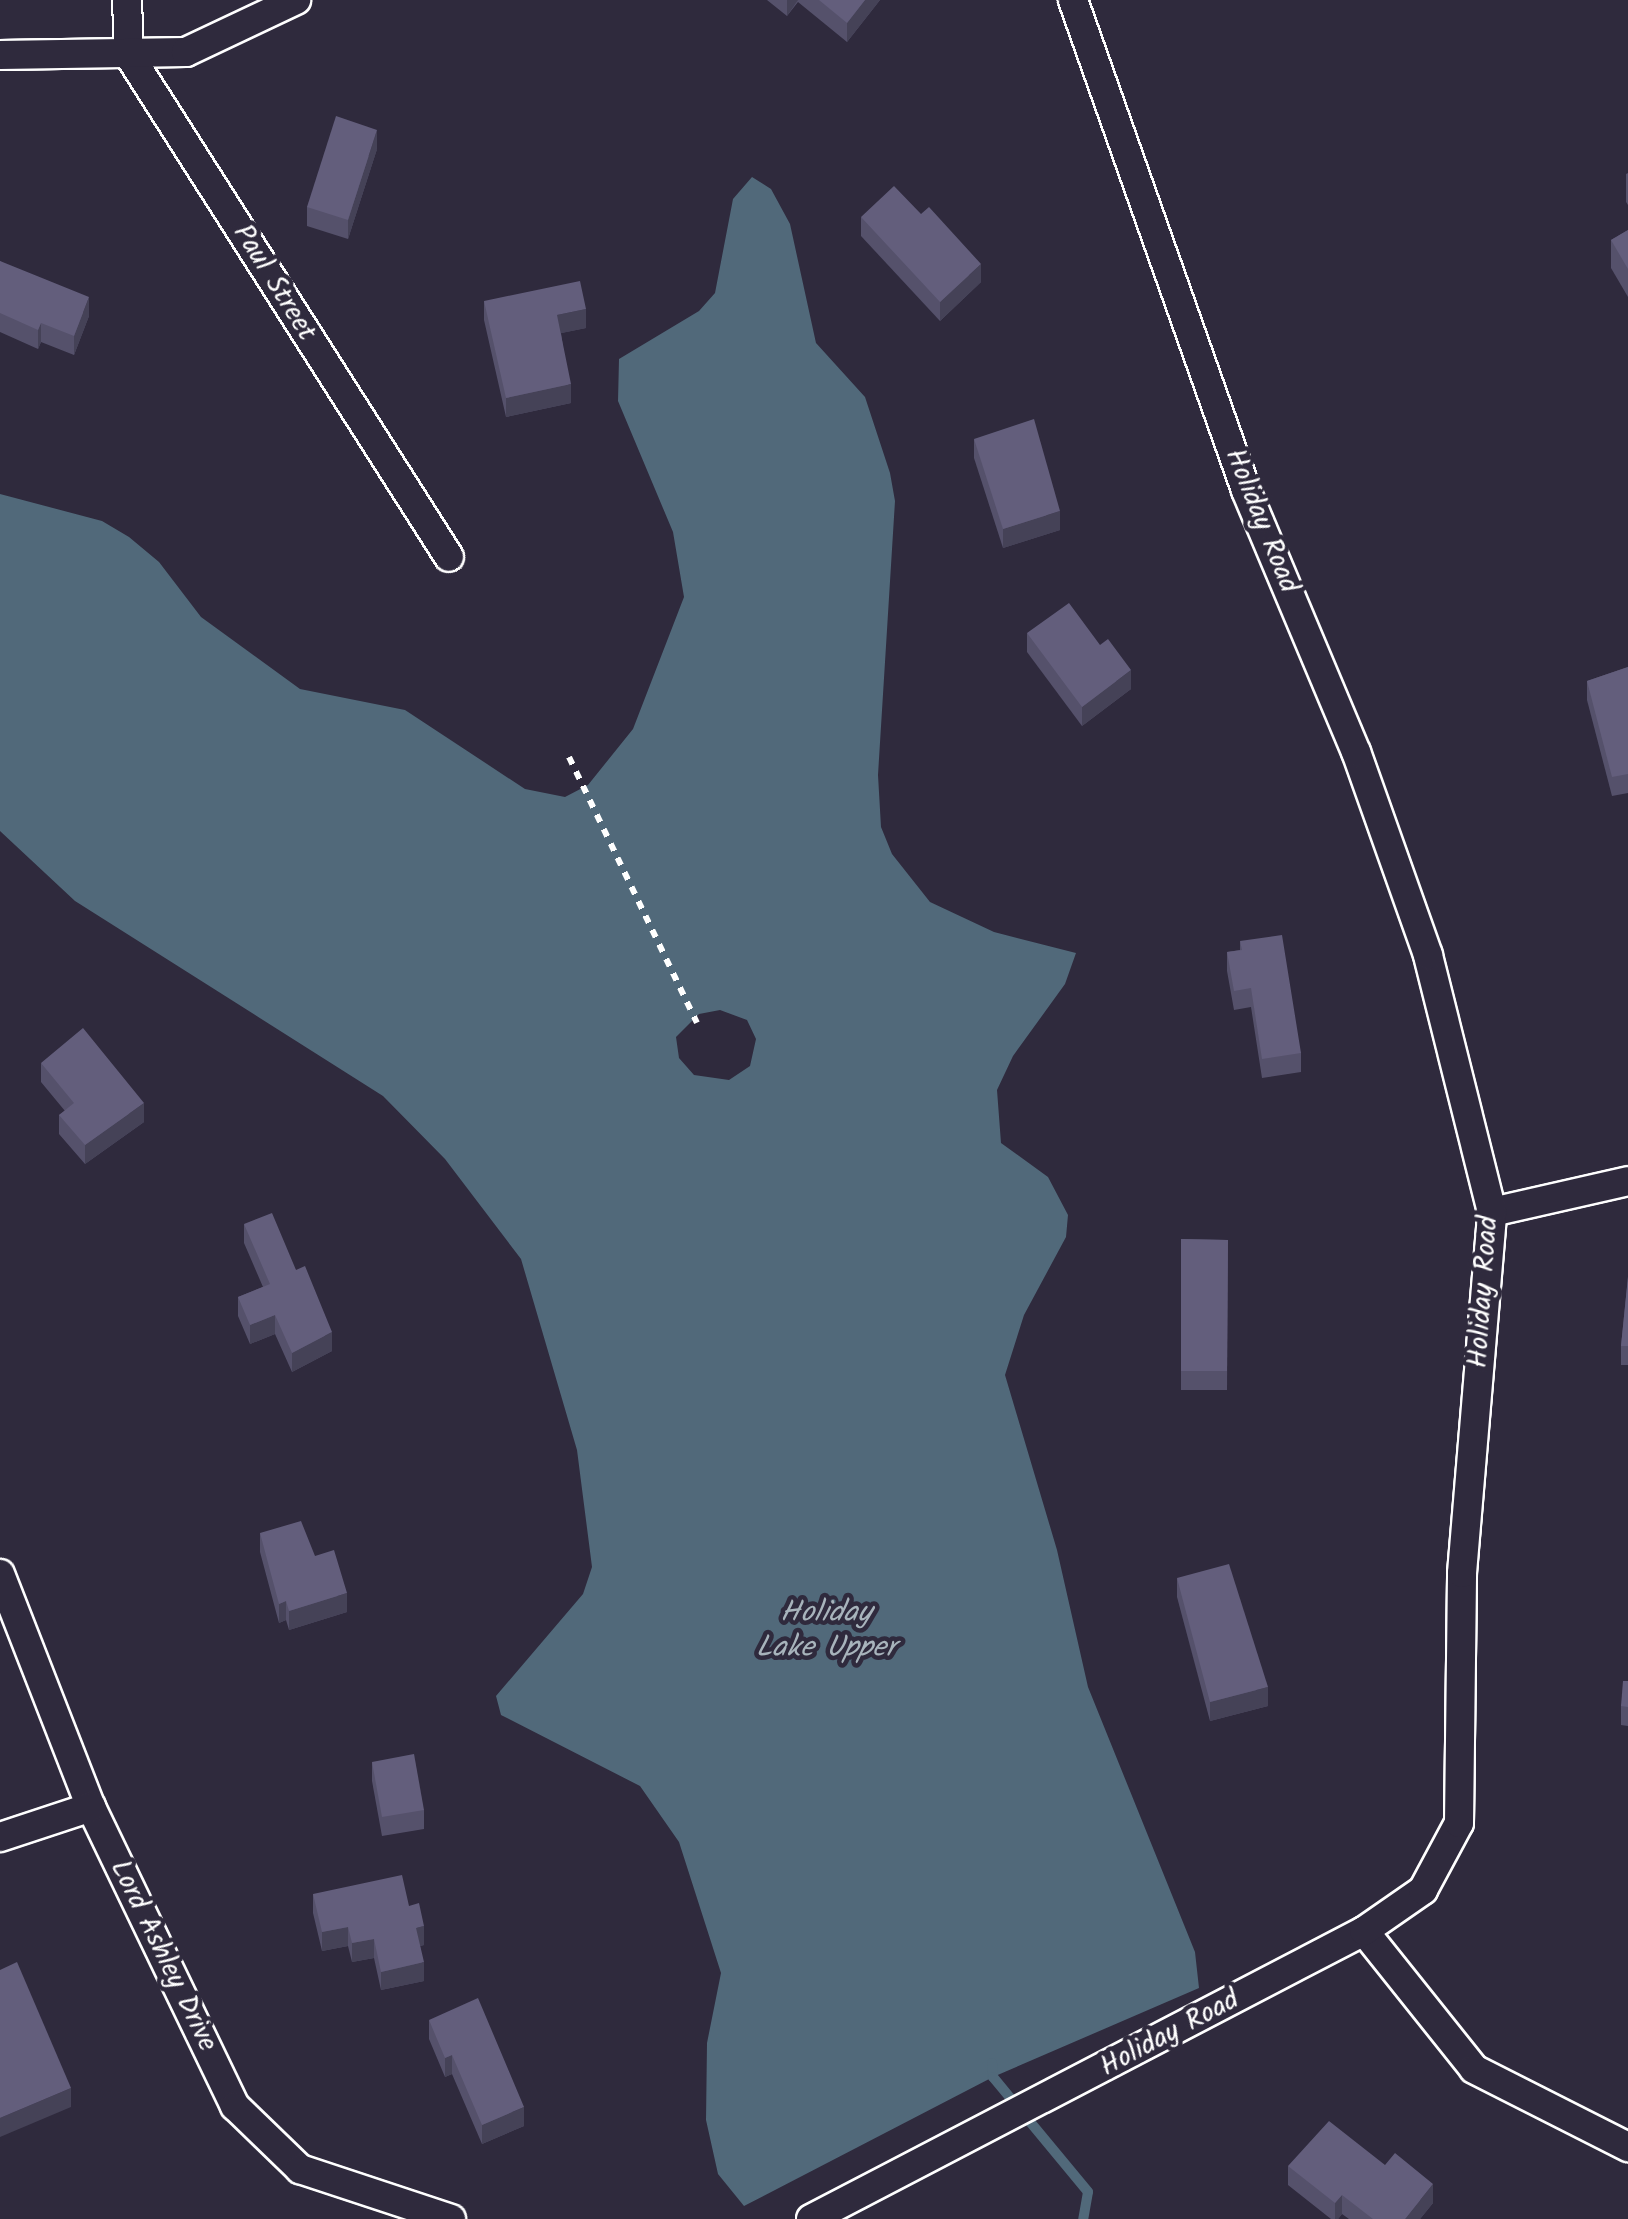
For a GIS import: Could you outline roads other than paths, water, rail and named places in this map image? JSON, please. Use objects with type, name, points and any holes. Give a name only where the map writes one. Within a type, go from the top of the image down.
[{"type":"street","points":[[127,0],[129,55]]},
{"type":"street","points":[[0,54],[186,52],[296,0]]},
{"type":"street","name":"Holiday Road","points":[[811,2219],[1364,1930],[1423,1890],[1459,1823],[1462,1573],[1492,1212],[1428,956],[1356,752],[1246,490],[1073,0]]},
{"type":"street","name":"Paul Street","points":[[129,55],[449,557]]},
{"type":"street","points":[[1492,1212],[1628,1181]]},
{"type":"street","name":"Lord Ashley Drive","points":[[0,1574],[91,1807],[235,2106],[300,2169],[451,2219]]},
{"type":"street","points":[[0,1836],[91,1807]]},
{"type":"street","points":[[1364,1930],[1474,2069],[1628,2147]]},
{"type":"water","name":"Holiday Lake Upper","points":[[752,177],[771,189],[790,224],[816,343],[865,397],[890,473],[895,501],[878,775],[881,827],[892,854],[930,902],[994,932],[1076,953],[1065,984],[1013,1056],[997,1090],[1001,1143],[1048,1177],[1068,1215],[1066,1237],[1024,1315],[1005,1375],[1057,1550],[1088,1687],[1195,1952],[1199,1988],[993,2077],[744,2206],[718,2174],[706,2120],[707,2043],[721,1973],[679,1842],[640,1786],[501,1715],[496,1696],[583,1594],[592,1567],[577,1450],[521,1259],[445,1159],[383,1096],[75,901],[0,831],[0,494],[102,521],[129,537],[159,562],[201,617],[300,689],[405,710],[525,789],[565,797],[588,785],[633,729],[684,597],[673,532],[618,401],[619,359],[699,311],[715,293],[733,199]],"holes":[[[720,1010],[747,1020],[756,1039],[750,1066],[729,1080],[694,1075],[679,1058],[676,1037],[699,1014]]]},
{"type":"waterway","points":[[992,2063],[993,2077],[1088,2192],[1083,2219]]}]
